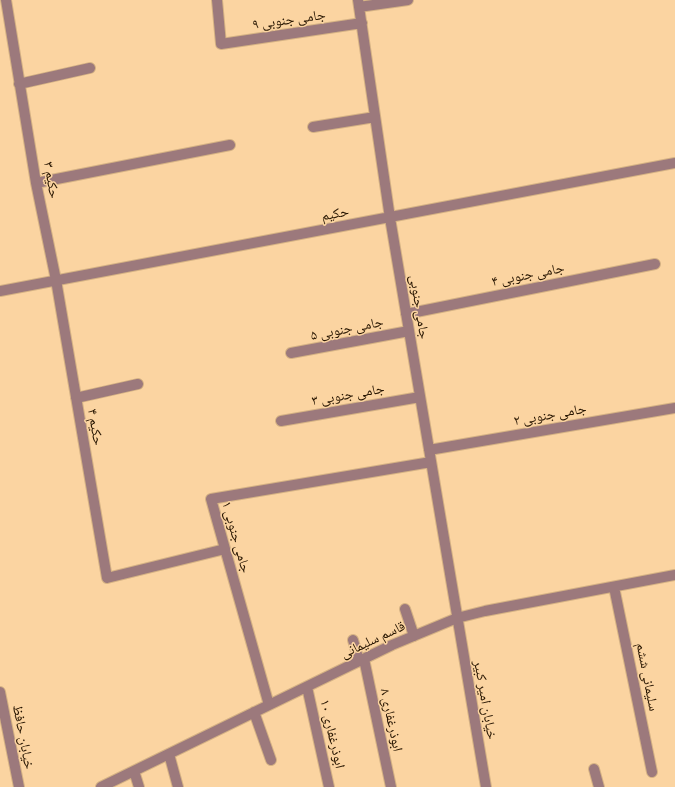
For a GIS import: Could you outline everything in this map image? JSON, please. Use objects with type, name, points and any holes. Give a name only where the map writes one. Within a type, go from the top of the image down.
[{"type":"street","name":"حکیم ۳","points":[[6,0],[36,183],[56,280]]},
{"type":"street","name":"جامی جنوبی ۹","points":[[216,0],[221,44],[362,23]]},
{"type":"street","points":[[359,4],[408,0]]},
{"type":"street","name":"جامی جنوبی","points":[[359,4],[390,218],[457,618]]},
{"type":"street","points":[[19,84],[90,68]]},
{"type":"street","points":[[313,127],[375,117]]},
{"type":"street","points":[[36,183],[230,145]]},
{"type":"street","name":"حکیم","points":[[0,291],[675,163]]},
{"type":"street","name":"جامی جنوبی ۴","points":[[406,314],[655,264]]},
{"type":"street","name":"حکیم ۴","points":[[56,280],[107,578],[225,549]]},
{"type":"street","name":"جامی جنوبی ۵","points":[[291,354],[409,331]]},
{"type":"street","points":[[76,398],[138,384]]},
{"type":"street","name":"جامی جنوبی ۳","points":[[281,421],[420,397]]},
{"type":"street","name":"جامی جنوبی ۲","points":[[429,450],[675,408]]},
{"type":"street","name":"جامی جنوبی ۱","points":[[269,705],[211,499],[431,462]]},
{"type":"street","name":"قاسم سلیمانی","points":[[102,787],[361,660],[457,618],[675,576]]},
{"type":"street","name":"سلیمانی ششم","points":[[614,587],[652,772]]},
{"type":"street","points":[[405,609],[414,636]]},
{"type":"street","name":"خیابان امیر کبیر","points":[[457,618],[486,787]]},
{"type":"street","name":"ابوذرغفاری ۸","points":[[353,640],[361,660],[391,787]]},
{"type":"street","name":"ابوذرغفاری ۱۰","points":[[307,687],[329,787]]},
{"type":"street","name":"خیابان حافظ","points":[[0,692],[19,787]]},
{"type":"street","points":[[254,712],[270,760]]},
{"type":"street","points":[[169,754],[178,787]]},
{"type":"street","points":[[594,769],[599,787]]},
{"type":"street","points":[[134,771],[139,787]]}]
